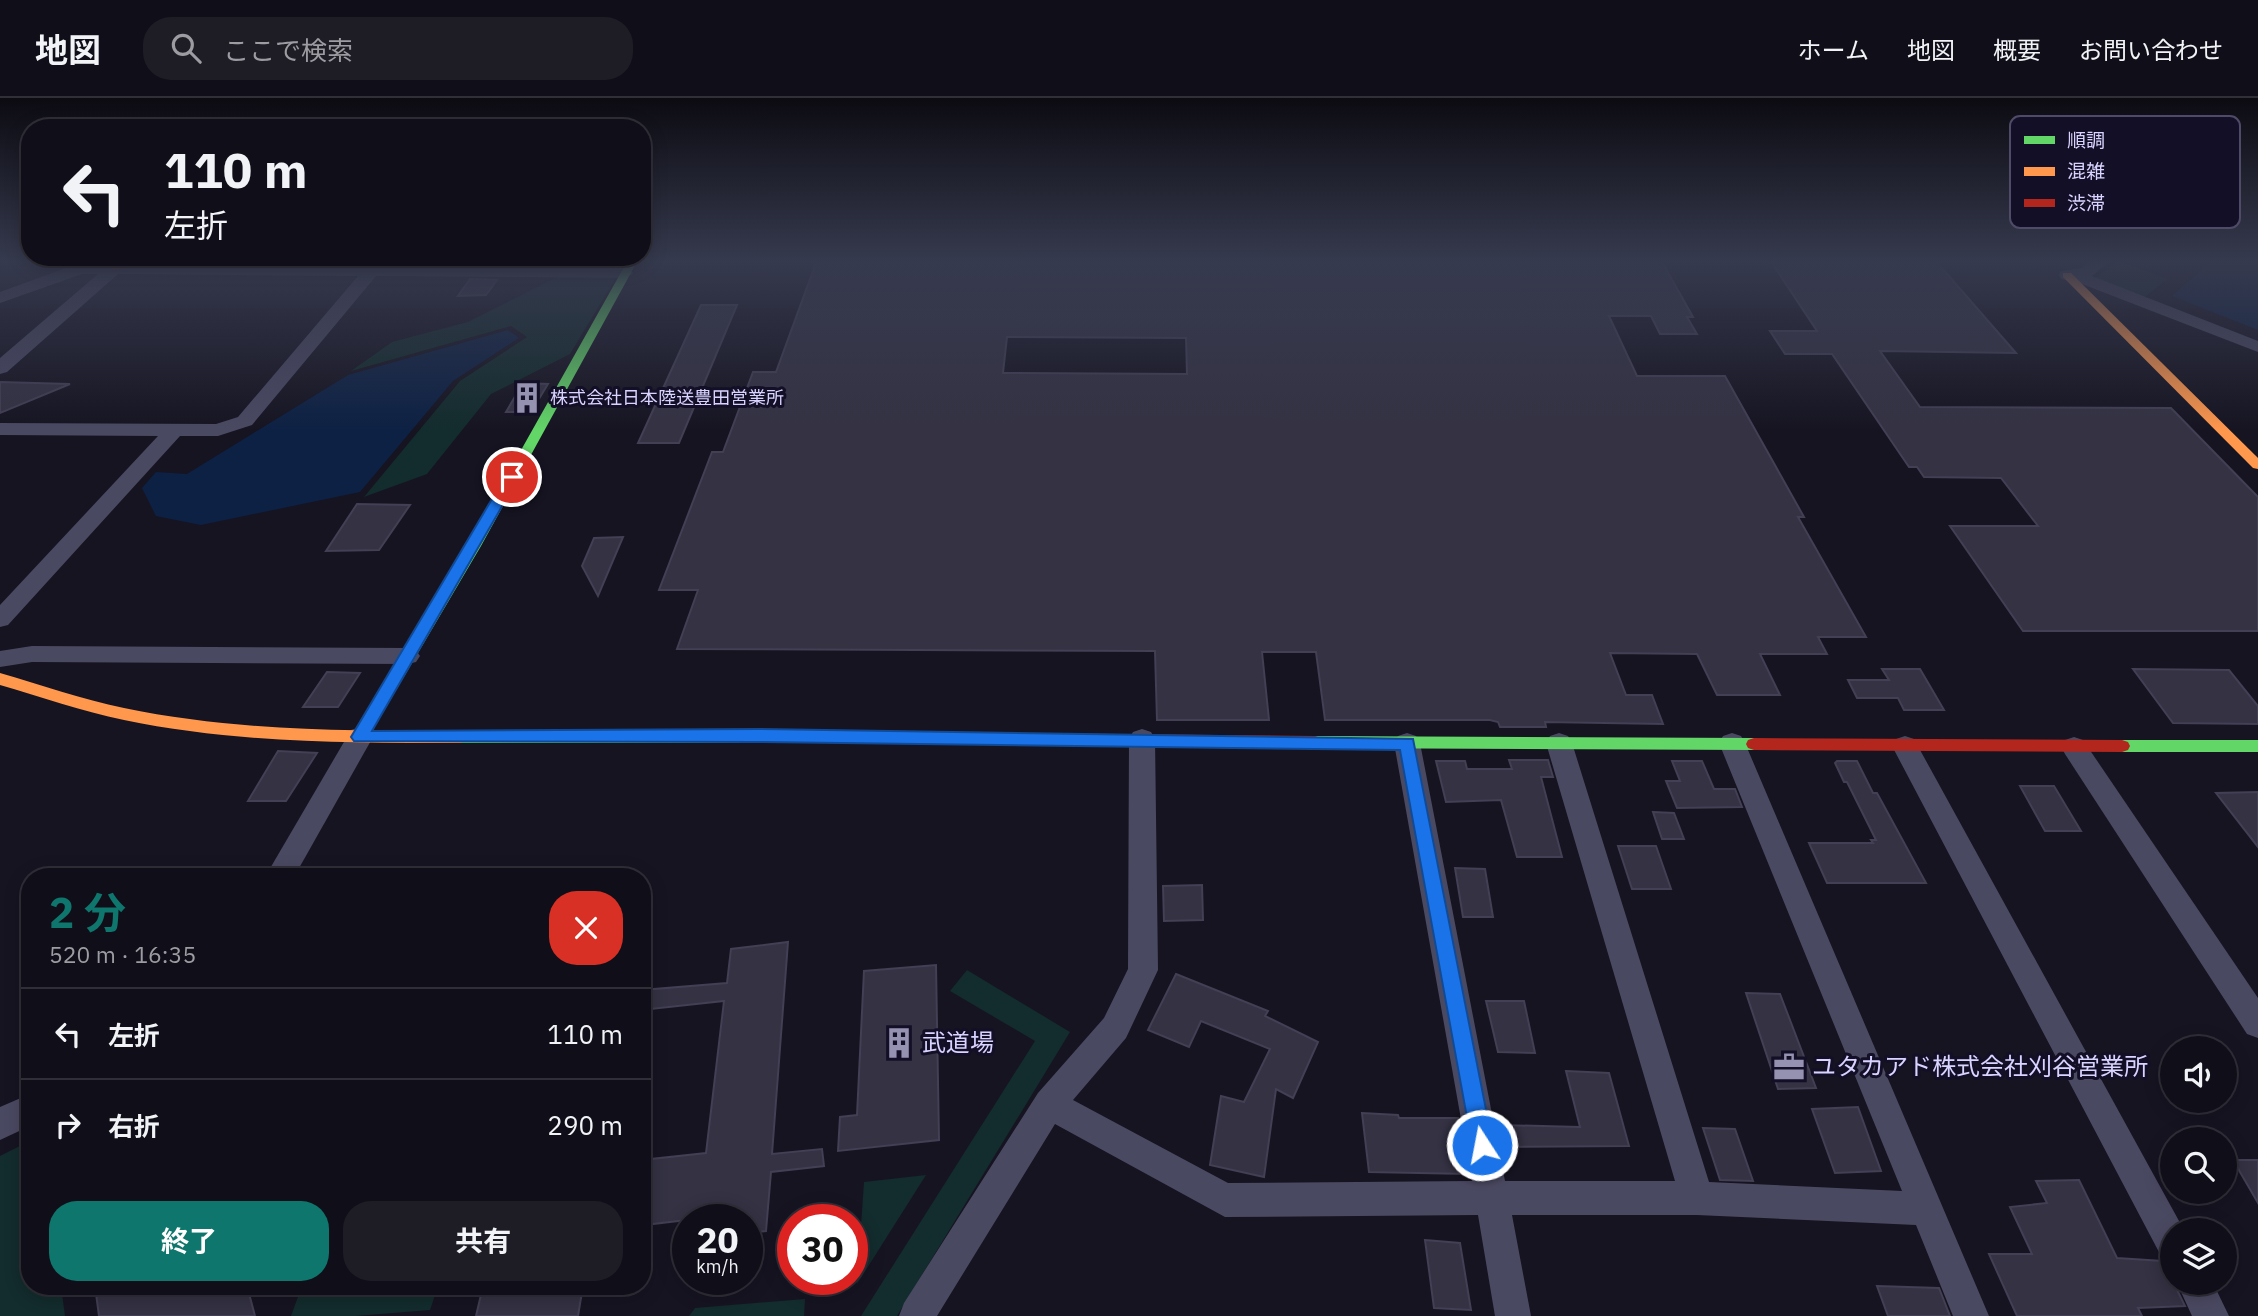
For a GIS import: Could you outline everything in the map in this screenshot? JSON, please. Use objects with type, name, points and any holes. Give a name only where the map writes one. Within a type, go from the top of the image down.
[{"type":"street","points":[[0,368],[59,317]]},
{"type":"street","points":[[0,429],[218,430],[244,421],[332,317]]},
{"type":"street","points":[[284,868],[474,546],[601,317]]},
{"type":"street","points":[[2109,317],[2258,465]]},
{"type":"street","points":[[2181,317],[2258,347]]},
{"type":"street","points":[[0,618],[174,430]]},
{"type":"street","points":[[0,659],[32,654],[408,656]]},
{"type":"street","points":[[0,679],[137,717],[216,728],[360,737],[758,736],[1407,743],[2258,746]]},
{"type":"street","points":[[917,1316],[1049,1104],[1115,1028],[1143,970],[1142,739]]},
{"type":"street","points":[[1407,743],[1513,1316]]},
{"type":"street","points":[[1559,743],[1697,1198]]},
{"type":"street","points":[[1732,743],[1971,1316]]},
{"type":"street","points":[[1905,746],[2160,1220]]},
{"type":"street","points":[[2074,747],[2258,1024]]},
{"type":"street","points":[[1049,1104],[1225,1200],[1697,1198],[1927,1209]]},
{"type":"street","points":[[0,1124],[21,1114]]},
{"type":"street","points":[[2200,1295],[2211,1316]]},
{"type":"green space","points":[[478,317],[592,317],[570,354],[491,394],[427,474],[364,497],[460,381],[527,337],[511,326],[351,371],[392,342]]},
{"type":"green space","points":[[967,970],[1070,1032],[897,1316],[861,1316],[1035,1041],[950,991]]},
{"type":"green space","points":[[21,1146],[21,1295],[62,1295],[65,1316],[0,1316],[0,1156]]},
{"type":"green space","points":[[926,1175],[868,1267],[868,1204],[862,1204],[864,1182]]},
{"type":"green space","points":[[299,1295],[435,1295],[430,1310],[356,1316],[291,1316]]},
{"type":"green space","points":[[805,1299],[804,1316],[689,1316],[695,1308]]},
{"type":"water","points":[[2225,317],[2258,317],[2258,330]]},
{"type":"water","points":[[508,330],[519,338],[453,381],[360,492],[201,525],[156,516],[142,488],[156,472],[187,474],[348,375]]},
{"type":"building","points":[[696,317],[732,317],[679,443],[638,443]]},
{"type":"building","points":[[796,317],[1609,317],[1637,376],[1725,376],[1804,517],[1798,517],[1866,637],[1818,637],[1827,654],[1760,654],[1780,695],[1717,695],[1697,654],[1610,653],[1626,695],[1652,695],[1663,724],[1545,722],[1546,727],[1500,727],[1498,722],[1490,720],[1325,720],[1316,652],[1262,652],[1269,720],[1157,720],[1155,651],[677,649],[698,590],[659,590],[712,452],[723,452],[753,372],[776,372]],"holes":[[[1007,337],[1186,338],[1187,374],[1003,373]]]},
{"type":"building","points":[[1651,317],[1693,317],[1687,317],[1697,334],[1660,334]]},
{"type":"building","points":[[1808,317],[1985,317],[2016,353],[1880,351],[1920,407],[2171,408],[2258,497],[2258,631],[2023,631],[1950,526],[2038,526],[2001,478],[1924,477],[1917,467],[1909,467],[1832,354],[1785,354],[1770,331],[1817,331]]},
{"type":"building","points":[[0,382],[70,384],[0,413]]},
{"type":"building","name":"株式会社日本陸送豊田営業所","points":[[523,383],[548,384],[531,412],[506,412]]},
{"type":"building","points":[[357,504],[410,505],[379,550],[326,551]]},
{"type":"building","points":[[623,537],[598,596],[582,566],[594,538]]},
{"type":"building","points":[[1882,669],[1920,669],[1944,710],[1904,710],[1898,698],[1857,698],[1848,680],[1889,680]]},
{"type":"building","points":[[2133,669],[2229,670],[2258,706],[2258,724],[2173,723]]},
{"type":"building","points":[[327,672],[360,673],[338,707],[303,707]]},
{"type":"building","points":[[278,751],[317,753],[286,801],[248,801]]},
{"type":"building","points":[[1509,760],[1548,760],[1553,777],[1541,777],[1562,857],[1517,857],[1501,800],[1446,802],[1436,761],[1465,761],[1467,769],[1512,769]]},
{"type":"building","points":[[1672,761],[1702,761],[1714,789],[1735,789],[1742,807],[1677,808],[1666,781],[1680,781]]},
{"type":"building","points":[[1857,761],[1926,883],[1827,883],[1809,843],[1873,843],[1871,840],[1876,840],[1847,782],[1844,782],[1835,763]]},
{"type":"building","points":[[2020,786],[2054,786],[2081,831],[2045,831]]},
{"type":"building","points":[[2258,792],[2258,847],[2216,793]]},
{"type":"building","points":[[1653,812],[1674,813],[1684,839],[1662,839]]},
{"type":"building","points":[[1618,846],[1656,846],[1671,889],[1632,889]]},
{"type":"building","points":[[1455,868],[1485,869],[1493,917],[1463,917]]},
{"type":"building","points":[[1202,885],[1203,920],[1164,921],[1163,886]]},
{"type":"building","points":[[788,942],[772,1154],[822,1149],[824,1166],[771,1172],[766,1231],[763,1231],[763,1204],[672,1204],[672,1222],[651,1224],[651,1159],[706,1153],[724,1001],[651,1009],[651,989],[727,983],[731,949]]},
{"type":"building","name":"武道場","points":[[936,965],[939,1140],[838,1151],[840,1117],[857,1115],[864,971]]},
{"type":"building","points":[[1176,974],[1268,1011],[1265,1016],[1318,1042],[1293,1098],[1276,1089],[1264,1177],[1210,1165],[1221,1096],[1244,1102],[1270,1049],[1201,1021],[1189,1047],[1148,1030]]},
{"type":"building","points":[[1746,993],[1780,994],[1816,1088],[1778,1089]]},
{"type":"building","points":[[1486,1001],[1524,1001],[1535,1053],[1498,1052]]},
{"type":"building","points":[[1566,1071],[1609,1073],[1629,1146],[1504,1147],[1500,1125],[1580,1127]]},
{"type":"building","points":[[1858,1107],[1881,1171],[1835,1173],[1812,1109]]},
{"type":"building","points":[[1362,1113],[1398,1115],[1399,1118],[1458,1118],[1468,1174],[1369,1172]]},
{"type":"building","points":[[1703,1128],[1735,1129],[1753,1181],[1720,1180]]},
{"type":"building","points":[[2237,1160],[2258,1160],[2258,1203],[2237,1167]]},
{"type":"building","points":[[2079,1180],[2117,1258],[2160,1261],[2160,1295],[2180,1295],[2185,1306],[2138,1308],[2142,1316],[2017,1316],[1989,1254],[2032,1254],[2010,1207],[2047,1203],[2036,1181]]},
{"type":"building","points":[[1425,1240],[1460,1243],[1471,1310],[1434,1308]]},
{"type":"building","points":[[1877,1286],[1939,1288],[1950,1316],[1888,1316]]},
{"type":"building","points":[[96,1295],[249,1295],[255,1316],[99,1316]]},
{"type":"building","points":[[481,1295],[582,1295],[578,1316],[476,1316]]},
{"type":"traffic: fast","points":[[360,737],[474,546],[601,317]]},
{"type":"traffic: fast","points":[[460,737],[834,737]]},
{"type":"traffic: fast","points":[[1315,742],[1754,744]]},
{"type":"traffic: fast","points":[[2122,746],[2258,746]]},
{"type":"traffic: slow","points":[[2109,317],[2258,465]]},
{"type":"traffic: slow","points":[[0,679],[105,710],[219,728],[380,737],[460,737]]},
{"type":"traffic: jam","points":[[834,737],[1315,742]]},
{"type":"traffic: jam","points":[[1754,744],[2122,746]]},
{"type":"place","name":"株式会社日本陸送豊田営業所","points":[[527,398]]},
{"type":"place","name":"武道場","points":[[899,1043]]},
{"type":"place","name":"ユタカアド株式会社刈谷営業所","points":[[1789,1067]]},
{"type":"route","points":[[512,477],[360,737],[1107,738],[1407,743],[1482,1145]]}]
